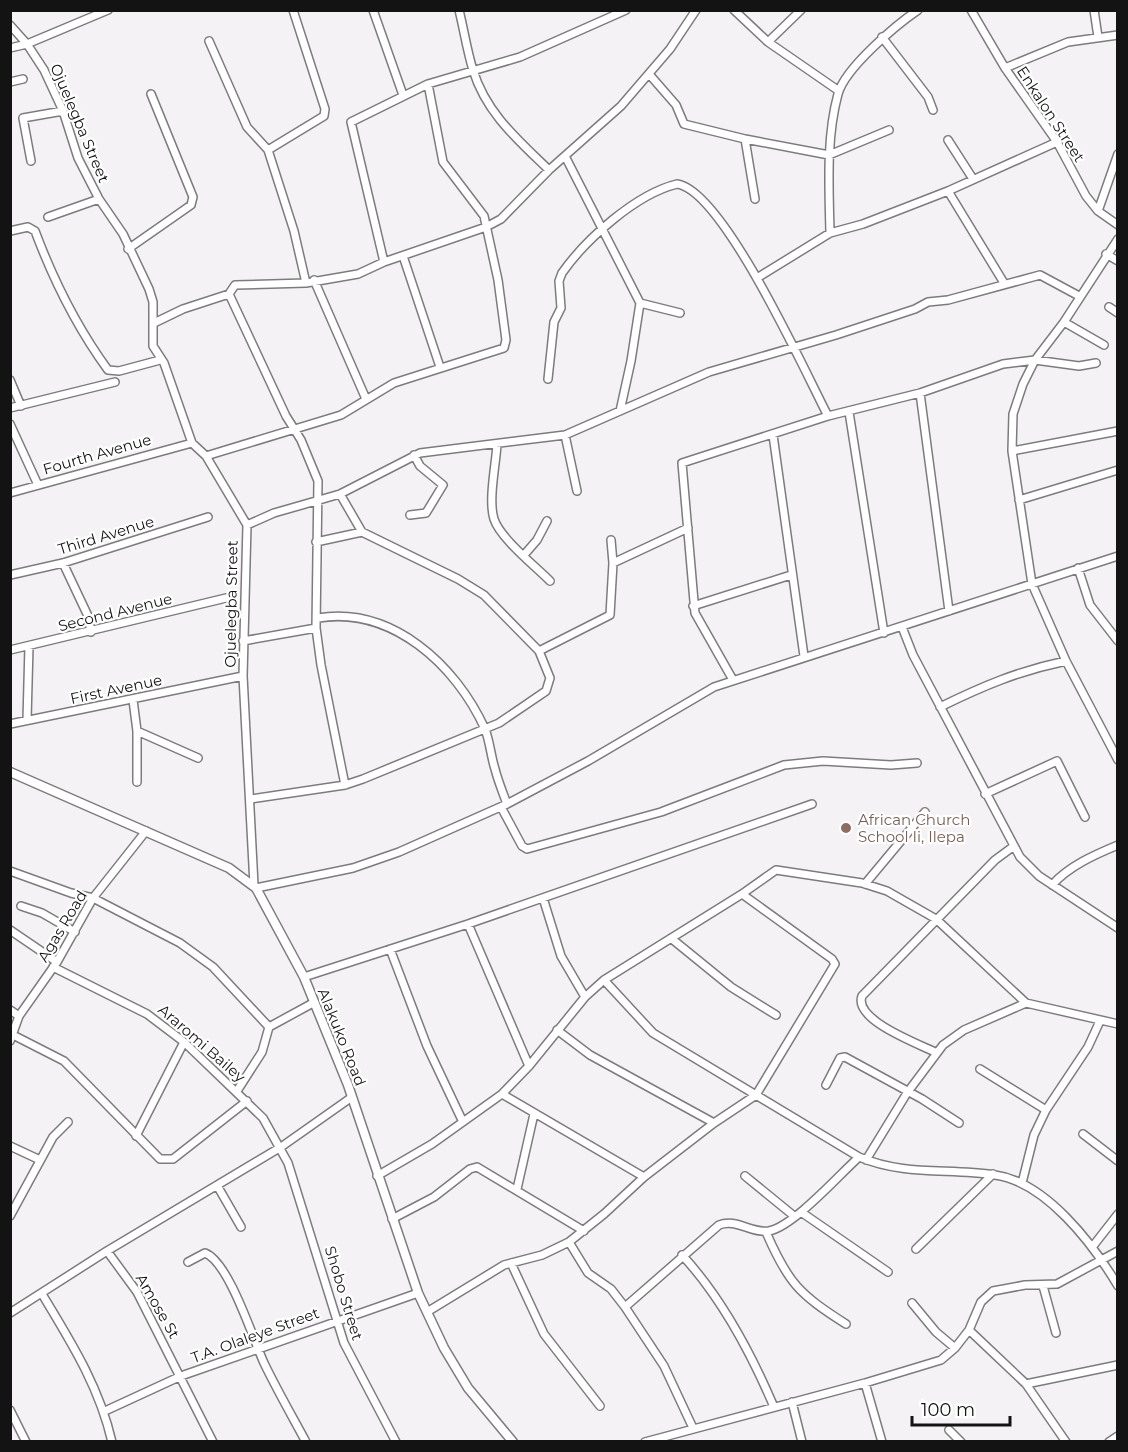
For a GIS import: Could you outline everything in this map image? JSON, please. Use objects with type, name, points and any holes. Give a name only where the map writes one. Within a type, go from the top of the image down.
[{"type":"main road","name":"Alakuko Road","points":[[10,772],[229,868],[255,886],[303,977],[352,1096],[418,1293],[457,1372],[492,1419],[513,1442]]},
{"type":"street","points":[[10,48],[27,44],[108,10]]},
{"type":"street","points":[[268,150],[324,116],[325,109],[292,10]]},
{"type":"street","points":[[373,10],[403,94]]},
{"type":"street","points":[[459,10],[473,71],[494,116],[549,170]]},
{"type":"street","points":[[384,261],[351,122],[403,94],[428,84],[520,57],[626,10]]},
{"type":"street","points":[[154,322],[183,309],[229,294],[236,285],[306,283],[358,274],[384,261],[486,227],[501,219],[549,170],[621,106],[670,49],[696,10]]},
{"type":"street","points":[[734,10],[768,42],[838,91]]},
{"type":"street","points":[[768,42],[801,10]]},
{"type":"street","points":[[830,233],[829,155],[838,91],[882,37],[918,10]]},
{"type":"street","name":"Enkalon Street","points":[[971,10],[1005,68],[1057,142],[1086,196],[1098,211],[1118,225]]},
{"type":"street","points":[[1094,10],[1098,37]]},
{"type":"street","name":"Ojuelegba Street","points":[[10,25],[27,44],[44,70],[63,111],[78,158],[99,199],[123,234],[151,296],[154,322],[153,346],[164,363],[192,443],[206,456],[247,525],[243,675],[252,799],[255,886]]},
{"type":"street","points":[[1005,68],[1068,42],[1118,35]]},
{"type":"street","points":[[882,37],[928,97],[933,110]]},
{"type":"street","points":[[209,41],[247,127],[268,150],[294,231],[306,283]]},
{"type":"street","points":[[649,74],[676,105],[684,124],[745,139],[829,155],[889,130]]},
{"type":"street","points":[[10,82],[23,80]]},
{"type":"street","points":[[206,456],[340,415],[394,383],[440,367],[494,353],[506,345],[498,280],[484,216],[472,198],[449,174],[443,162],[428,84]]},
{"type":"street","points":[[128,249],[191,205],[193,197],[151,94]]},
{"type":"street","points":[[31,161],[23,118],[63,111]]},
{"type":"street","points":[[745,139],[755,199]]},
{"type":"street","points":[[948,140],[973,179]]},
{"type":"street","points":[[758,278],[830,233],[863,224],[948,191],[1057,142]]},
{"type":"street","points":[[1098,211],[1118,154]]},
{"type":"street","points":[[565,156],[640,303],[632,361],[620,411]]},
{"type":"street","points":[[549,379],[554,322],[561,308],[559,281],[567,266],[634,203],[666,186],[683,184],[709,207],[758,278],[828,416]]},
{"type":"street","points":[[948,191],[1004,283]]},
{"type":"street","points":[[48,216],[99,199]]},
{"type":"street","points":[[10,231],[28,228],[35,231],[44,256],[108,370],[119,371],[160,360]]},
{"type":"street","points":[[1118,239],[1064,322],[1035,360],[1023,384],[1013,414],[1012,451],[1032,584],[1066,661],[1118,760]]},
{"type":"street","points":[[1107,254],[1118,261]]},
{"type":"street","points":[[403,256],[440,367]]},
{"type":"street","points":[[247,525],[274,513],[340,494],[414,455],[565,435],[709,372],[864,326],[915,309],[928,302],[948,300],[1040,275],[1079,296]]},
{"type":"street","points":[[314,280],[366,399]]},
{"type":"street","points":[[229,294],[301,440],[318,481],[316,542],[318,618],[316,628],[321,665],[345,785]]},
{"type":"street","points":[[640,303],[680,313]]},
{"type":"street","points":[[1109,307],[1118,313]]},
{"type":"street","points":[[1064,322],[1104,345]]},
{"type":"street","points":[[733,680],[698,620],[693,606],[682,463],[828,416],[920,393],[1003,364],[1035,360],[1079,366],[1096,363]]},
{"type":"street","points":[[10,380],[21,406]]},
{"type":"street","points":[[10,408],[115,382]]},
{"type":"street","points":[[920,393],[949,610]]},
{"type":"street","points":[[849,412],[884,633]]},
{"type":"street","points":[[10,424],[38,485]]},
{"type":"street","points":[[1012,451],[1118,431]]},
{"type":"street","points":[[565,435],[577,491]]},
{"type":"street","points":[[773,435],[804,656]]},
{"type":"street","name":"Fourth Avenue","points":[[10,493],[192,443]]},
{"type":"street","points":[[497,444],[492,508],[494,520],[550,581]]},
{"type":"street","points":[[410,515],[426,513],[443,485],[420,466],[414,455]]},
{"type":"street","points":[[1019,500],[1118,470]]},
{"type":"street","points":[[252,799],[345,785],[485,730],[546,690],[550,678],[539,651],[471,586],[362,532],[340,494]]},
{"type":"street","name":"Third Avenue","points":[[10,575],[63,563],[208,518]]},
{"type":"street","points":[[524,555],[547,521]]},
{"type":"street","points":[[613,563],[688,528]]},
{"type":"street","points":[[316,542],[362,532]]},
{"type":"street","points":[[539,651],[610,615],[613,563],[610,540]]},
{"type":"street","points":[[255,886],[363,865],[399,852],[504,805],[588,761],[714,687],[1118,556]]},
{"type":"street","points":[[63,563],[88,616],[91,632]]},
{"type":"street","points":[[1078,568],[1090,605],[1118,641]]},
{"type":"street","points":[[693,606],[791,575]]},
{"type":"street","name":"Second Avenue","points":[[10,650],[225,598]]},
{"type":"street","points":[[318,618],[351,615],[369,620],[414,641],[454,679],[485,730],[504,805],[522,846],[527,849],[661,812],[784,765],[823,761],[891,765],[917,764]]},
{"type":"street","points":[[902,627],[985,794],[1028,866],[1052,885],[1118,928]]},
{"type":"street","points":[[243,641],[316,628]]},
{"type":"street","points":[[27,720],[28,646]]},
{"type":"street","points":[[940,707],[997,679],[1025,669],[1066,661]]},
{"type":"street","name":"First Avenue","points":[[10,724],[133,700],[243,675]]},
{"type":"street","points":[[133,700],[137,731],[137,782]]},
{"type":"street","points":[[137,731],[198,758]]},
{"type":"street","points":[[985,794],[1057,761],[1085,817]]},
{"type":"street","points":[[303,977],[468,924],[812,804]]},
{"type":"street","points":[[865,884],[925,812]]},
{"type":"street","name":"Agas Road","points":[[12,1038],[19,1016],[55,965],[93,898],[146,831]]},
{"type":"street","points":[[1052,885],[1060,877],[1095,854],[1118,845]]},
{"type":"street","points":[[937,1053],[873,1020],[859,1003],[866,990],[994,860],[1014,846]]},
{"type":"street","points":[[377,1176],[424,1149],[462,1120],[502,1094],[529,1066],[585,996],[604,980],[672,939],[776,870],[865,884],[907,901],[936,919],[1026,1004],[1118,1024]]},
{"type":"street","points":[[10,871],[71,893],[93,898],[194,952],[213,966],[269,1027]]},
{"type":"street","points":[[427,1312],[493,1271],[511,1263],[542,1255],[569,1242],[644,1177],[714,1123],[756,1095],[835,964],[832,959],[742,894]]},
{"type":"street","points":[[543,898],[561,956],[585,996]]},
{"type":"street","points":[[21,906],[42,913],[75,932]]},
{"type":"street","points":[[468,924],[529,1066]]},
{"type":"street","name":"Araromi Bailey","points":[[10,930],[55,965],[137,1008],[184,1042],[263,1118],[281,1147]]},
{"type":"street","points":[[672,939],[731,987],[776,1015]]},
{"type":"street","points":[[390,949],[427,1046],[462,1120]]},
{"type":"street","points":[[604,980],[653,1033],[862,1159],[888,1168],[993,1174],[1022,1183],[1040,1194],[1093,1246],[1118,1286]]},
{"type":"street","points":[[237,1091],[262,1052],[269,1027],[313,1002]]},
{"type":"street","points":[[625,1307],[723,1223],[730,1222],[766,1232],[797,1214],[862,1159],[943,1045],[964,1030],[1026,1004]]},
{"type":"street","points":[[10,1010],[19,1016]]},
{"type":"street","points":[[1022,1183],[1034,1135],[1046,1110],[1074,1071],[1100,1021]]},
{"type":"street","points":[[557,1030],[590,1054],[714,1123]]},
{"type":"street","points":[[12,1038],[64,1061],[156,1156],[173,1160],[247,1101]]},
{"type":"street","points":[[136,1136],[184,1042]]},
{"type":"street","points":[[826,1085],[840,1058],[845,1057],[922,1099],[959,1124]]},
{"type":"street","points":[[980,1069],[1046,1110]]},
{"type":"street","points":[[502,1094],[644,1177]]},
{"type":"street","points":[[10,1313],[107,1251],[281,1147],[352,1096]]},
{"type":"street","points":[[517,1189],[534,1114]]},
{"type":"street","points":[[10,1216],[53,1137],[68,1122]]},
{"type":"street","points":[[1083,1134],[1118,1161]]},
{"type":"street","points":[[10,1146],[40,1160]]},
{"type":"street","name":"Shobo Street","points":[[281,1147],[308,1223],[336,1320],[353,1363],[396,1442]]},
{"type":"street","points":[[392,1220],[434,1197],[475,1167],[517,1189],[584,1231]]},
{"type":"street","points":[[916,1249],[993,1174]]},
{"type":"street","points":[[745,1176],[797,1214],[888,1272]]},
{"type":"street","points":[[218,1186],[241,1227]]},
{"type":"street","points":[[1093,1246],[1118,1214]]},
{"type":"street","points":[[766,1232],[778,1259],[797,1290],[846,1324]]},
{"type":"street","points":[[569,1242],[588,1273],[611,1289],[625,1307],[664,1366],[693,1428]]},
{"type":"street","name":"Amose St","points":[[107,1251],[137,1292],[213,1442]]},
{"type":"street","points":[[645,1442],[865,1383],[941,1360],[955,1348],[969,1330],[981,1302],[993,1291],[1024,1285],[1044,1286],[1067,1281],[1118,1251]]},
{"type":"street","points":[[188,1262],[205,1253],[214,1258],[237,1295],[258,1349],[306,1442]]},
{"type":"street","points":[[682,1256],[701,1277],[746,1346],[774,1407]]},
{"type":"street","points":[[511,1263],[544,1334],[600,1406]]},
{"type":"street","points":[[1044,1286],[1056,1333]]},
{"type":"street","name":"T.A. Olaleye Street","points":[[105,1411],[181,1376],[418,1293]]},
{"type":"street","points":[[42,1294],[77,1352],[105,1411],[112,1442]]},
{"type":"street","points":[[912,1303],[936,1332],[955,1348]]},
{"type":"street","points":[[969,1330],[1026,1384],[1066,1442]]},
{"type":"street","points":[[1026,1384],[1118,1365]]},
{"type":"street","points":[[865,1383],[882,1442]]},
{"type":"street","points":[[792,1402],[802,1442]]},
{"type":"street","points":[[10,1410],[14,1425],[26,1442]]},
{"type":"street","points":[[949,1430],[962,1442]]},
{"type":"street","points":[[1109,1442],[1118,1436]]},
{"type":"place","name":"African Church School Ii, Ilepa","points":[[846,828]]}]
